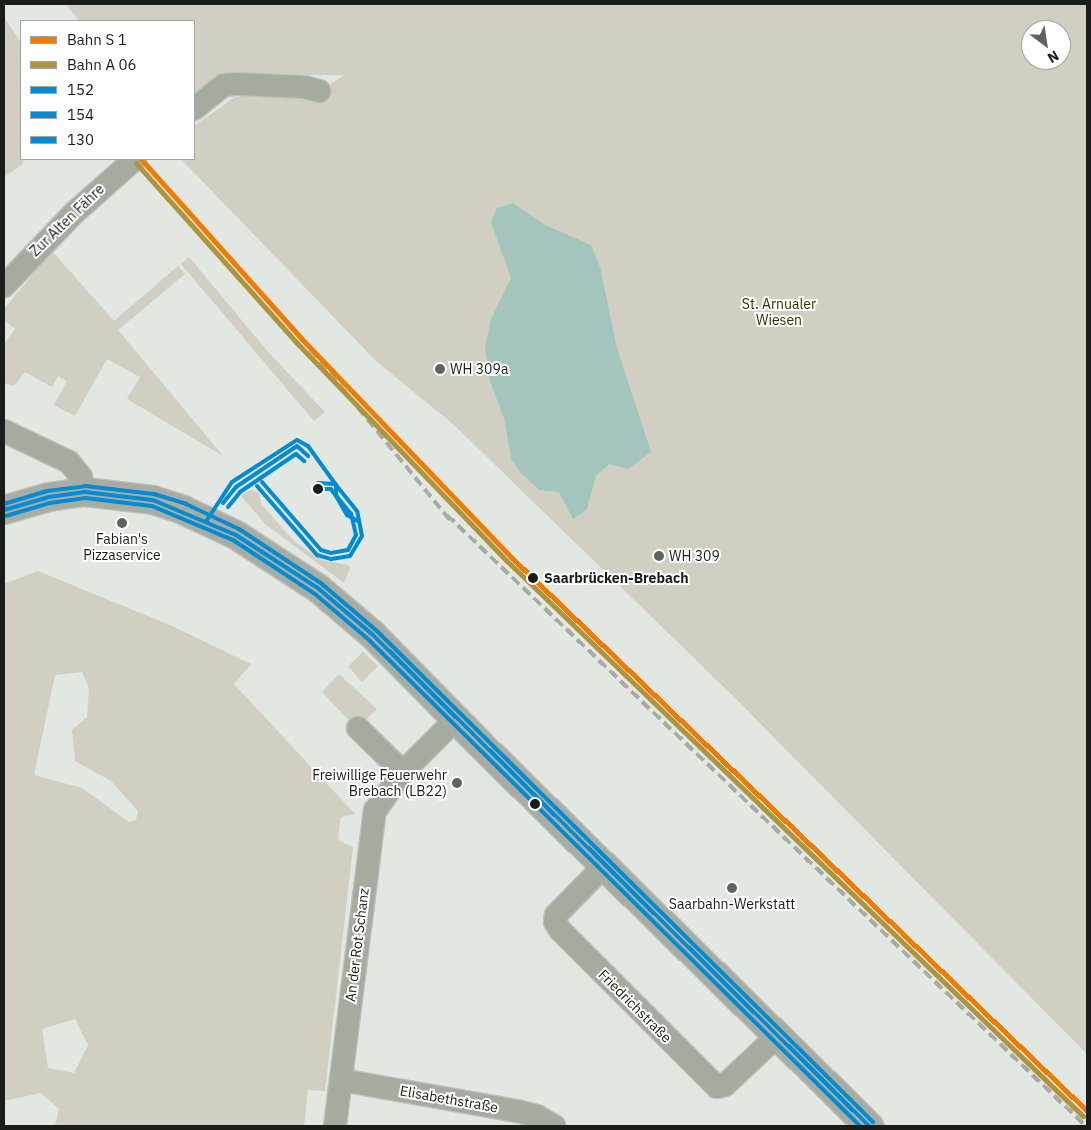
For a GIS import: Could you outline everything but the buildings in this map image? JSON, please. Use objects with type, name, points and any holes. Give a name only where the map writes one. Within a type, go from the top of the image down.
[{"type":"main road","points":[[4,510],[49,497],[85,492],[139,497],[183,510],[271,557],[352,616],[776,1037],[869,1126]]},
{"type":"street","points":[[195,108],[210,94],[230,84],[304,87],[319,91]]},
{"type":"street","name":"Zur Alten Fähre","points":[[4,286],[74,213],[134,160]]},
{"type":"street","points":[[4,431],[69,462],[81,477],[85,492]]},
{"type":"street","name":"An der Rot Schanz","points":[[335,1126],[375,811],[403,772],[456,720]]},
{"type":"street","points":[[358,728],[403,772]]},
{"type":"street","name":"Friedrichstraße","points":[[604,866],[556,915],[555,922],[560,930],[717,1087],[725,1085],[776,1037]]},
{"type":"street","name":"Elisabethstraße","points":[[341,1080],[517,1111],[537,1116],[554,1126]]},
{"type":"green space","name":"St. Arnualer Wiesen","points":[[66,4],[1087,4],[1087,1054],[733,696],[453,424],[376,361],[182,160],[195,160],[195,125],[235,97],[308,97],[345,75],[216,75],[195,93],[195,20],[78,20]]},
{"type":"green space","points":[[4,17],[20,41],[20,160],[24,160],[23,164],[4,177]]},
{"type":"green space","points":[[52,251],[114,321],[178,266],[185,274],[118,330],[223,456],[127,399],[140,377],[107,359],[75,416],[54,405],[67,381],[58,376],[52,387],[25,372],[14,386],[4,383],[4,344],[15,329],[4,320],[4,309]]},
{"type":"green space","points":[[189,257],[269,353],[325,412],[314,421],[181,264]]},
{"type":"green space","points":[[251,490],[259,493],[261,504],[295,542],[322,560],[348,565],[350,568],[344,583],[265,524],[241,496]]},
{"type":"green space","points":[[38,571],[172,626],[251,664],[234,684],[355,814],[341,817],[338,840],[353,847],[325,1091],[308,1090],[304,1126],[55,1126],[59,1109],[41,1093],[4,1101],[4,584]],"holes":[[[82,672],[89,688],[87,717],[72,730],[75,761],[111,781],[138,811],[136,820],[129,822],[82,788],[34,775],[55,675]],[[75,1019],[88,1045],[74,1073],[48,1068],[42,1029]]]},
{"type":"green space","points":[[363,652],[378,666],[362,682],[348,666]]},
{"type":"green space","points":[[339,674],[377,709],[359,726],[353,725],[322,692]]},
{"type":"water","points":[[513,203],[545,225],[591,245],[600,267],[617,348],[651,452],[628,469],[609,464],[596,476],[587,509],[573,519],[559,492],[539,490],[520,472],[511,458],[504,418],[490,381],[485,347],[491,319],[511,278],[491,222],[497,208]]},
{"type":"railway","points":[[301,338],[451,521]]},
{"type":"railway","points":[[447,515],[1086,1126]]},
{"type":"transit line","points":[[142,160],[301,338],[511,557],[1087,1111]]},
{"type":"transit line","points":[[136,163],[296,342],[507,561],[1083,1116]]},
{"type":"transit line","name":"130","points":[[207,520],[232,482],[297,440],[308,446],[336,485],[336,496],[347,515],[358,521]]},
{"type":"transit line","name":"152","points":[[223,503],[236,487],[297,446],[308,456]]},
{"type":"transit line","name":"154","points":[[228,507],[240,492],[296,454],[304,461]]},
{"type":"transit line","name":"152","points":[[262,482],[321,550],[331,553],[348,550],[356,535],[351,514],[331,489],[318,489]]},
{"type":"transit line","name":"154","points":[[257,486],[317,555],[331,559],[350,556],[362,536],[357,511],[335,484],[318,483]]},
{"type":"transit line","name":"130","points":[[4,504],[47,491],[85,486],[154,494],[186,504],[239,529],[322,584],[377,631],[873,1122]]},
{"type":"transit line","name":"152","points":[[4,510],[49,497],[85,492],[153,500],[236,535],[319,589],[373,635],[869,1126]]},
{"type":"transit line","name":"154","points":[[6,516],[50,503],[85,498],[152,506],[233,540],[315,594],[369,640],[860,1126]]},
{"type":"place","name":"WH 309a","points":[[440,369]]},
{"type":"place","name":"Fabian's Pizzaservice","points":[[122,523]]},
{"type":"place","name":"WH 309","points":[[659,556]]},
{"type":"place","name":"Saarbrücken-Brebach","points":[[533,578]]},
{"type":"place","name":"Freiwillige Feuerwehr Brebach (LB22)","points":[[457,783]]},
{"type":"place","name":"Saarbahn-Werkstatt","points":[[732,888]]}]
